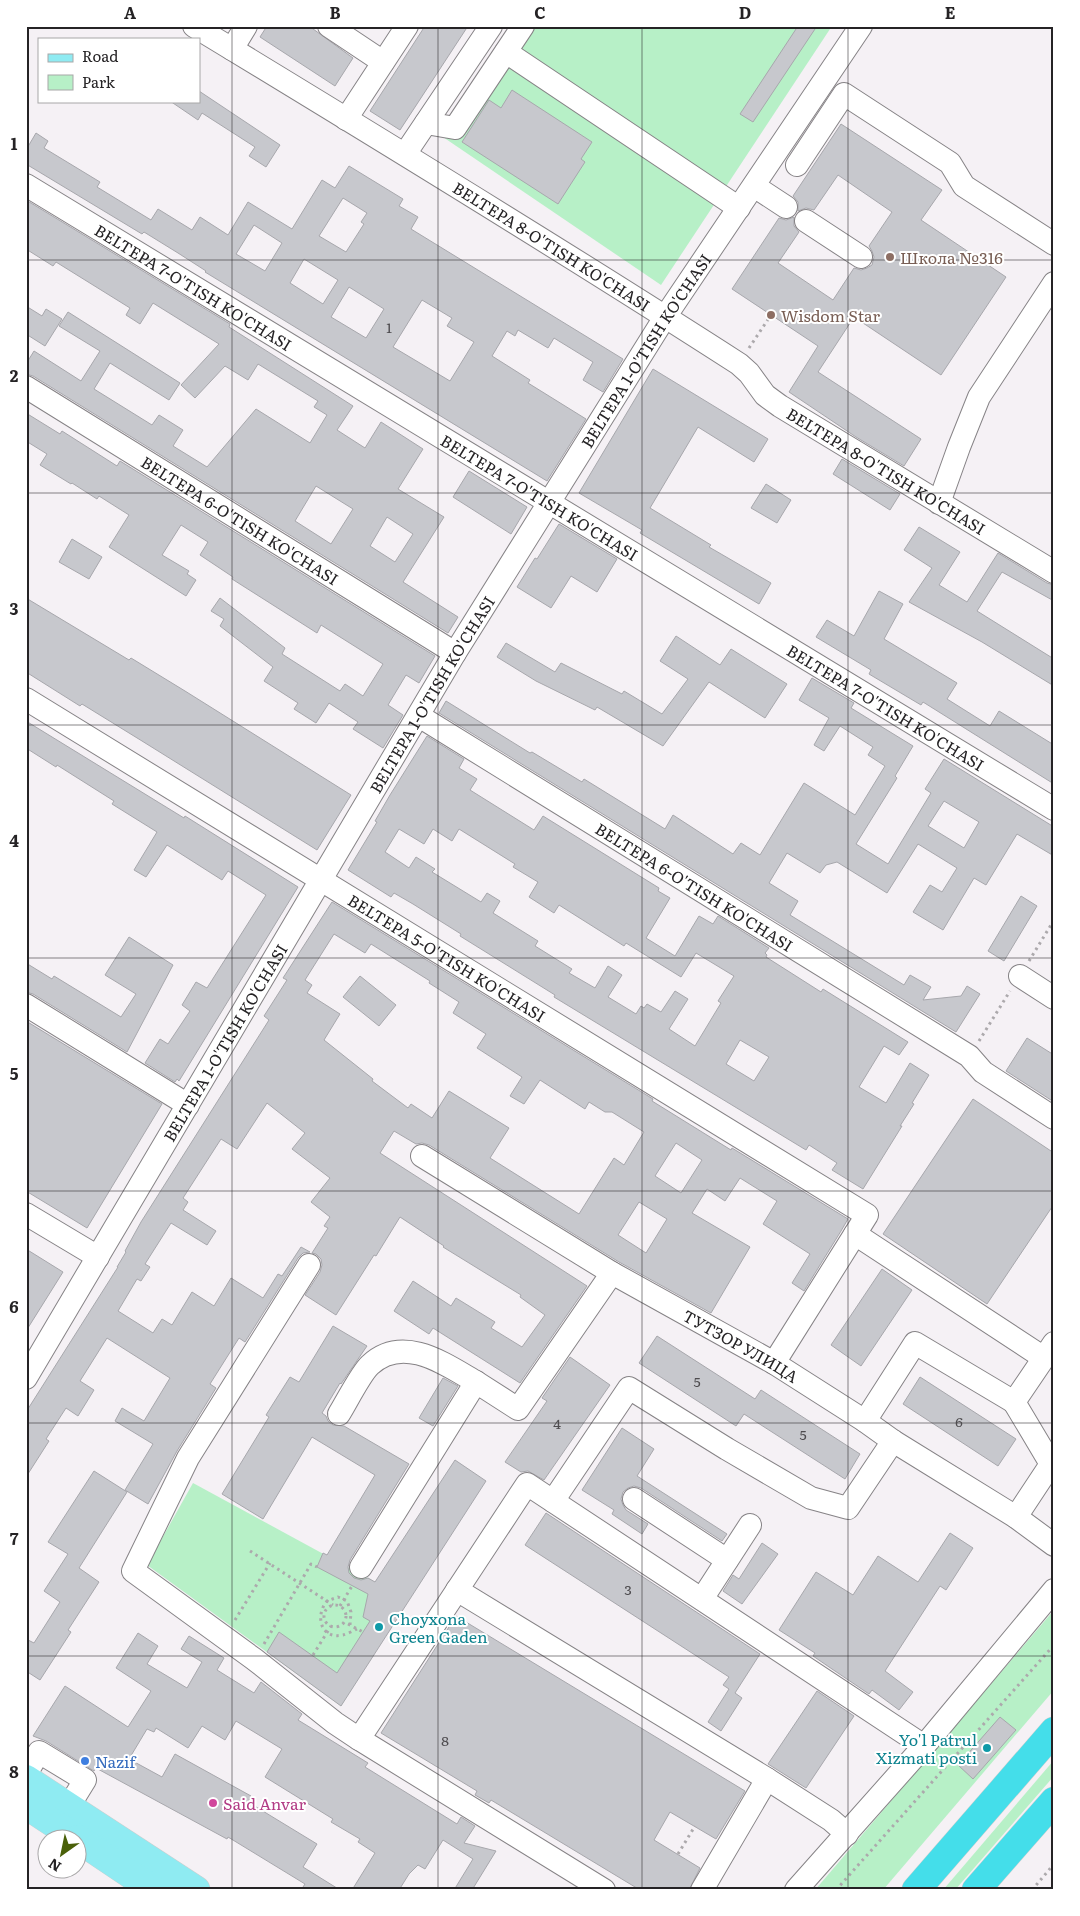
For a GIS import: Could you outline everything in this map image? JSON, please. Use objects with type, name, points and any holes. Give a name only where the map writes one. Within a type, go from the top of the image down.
[{"type":"highway","points":[[916,1890],[1054,1731]]},
{"type":"highway","points":[[976,1890],[1054,1801]]},
{"type":"main road","points":[[26,1779],[196,1890]]},
{"type":"main road","points":[[26,1805],[60,1828]]},
{"type":"main road","points":[[88,1846],[154,1890]]},
{"type":"street","name":"BELTEPA 8-O'TISH KO'CHASI","points":[[194,26],[405,154],[665,317],[739,364],[765,395],[780,406],[1054,572]]},
{"type":"street","points":[[232,49],[246,26]]},
{"type":"street","points":[[329,26],[383,62]]},
{"type":"street","points":[[346,119],[407,26]]},
{"type":"street","points":[[405,154],[491,26]]},
{"type":"street","points":[[426,123],[455,128],[523,26]]},
{"type":"street","name":"BELTEPA 1-O'TISH KO'CHASI","points":[[26,1378],[455,653],[665,317],[861,26]]},
{"type":"street","points":[[506,52],[739,208]]},
{"type":"street","points":[[797,165],[844,94],[950,163],[964,186],[1054,244]]},
{"type":"street","name":"BELTEPA 7-O'TISH KO'CHASI","points":[[26,185],[1054,809]]},
{"type":"street","points":[[754,186],[786,207]]},
{"type":"street","points":[[806,221],[861,257]]},
{"type":"street","points":[[939,503],[979,397],[1054,283]]},
{"type":"street","name":"BELTEPA 6-O'TISH KO'CHASI","points":[[26,387],[455,653]]},
{"type":"street","name":"BELTEPA 5-O'TISH KO'CHASI","points":[[26,699],[320,879],[861,1225],[1049,1350]]},
{"type":"street","name":"BELTEPA 6-O'TISH KO'CHASI","points":[[419,716],[969,1056],[983,1072],[1054,1118]]},
{"type":"street","points":[[1020,976],[1054,998]]},
{"type":"street","points":[[26,1005],[188,1105]]},
{"type":"street","name":"ТУТЗОР УЛИЦА","points":[[422,1156],[612,1273],[774,1363],[865,1420],[893,1441],[1016,1517],[1054,1545]]},
{"type":"street","points":[[26,1214],[98,1257]]},
{"type":"street","points":[[774,1363],[861,1225]]},
{"type":"street","points":[[309,1265],[188,1458],[133,1571],[254,1659],[359,1739],[604,1890]]},
{"type":"street","points":[[339,1414],[369,1366],[389,1353],[414,1352],[434,1357],[518,1409],[612,1273]]},
{"type":"street","points":[[865,1420],[915,1343],[1014,1402],[1051,1464],[1016,1517]]},
{"type":"street","points":[[1014,1402],[1049,1350]]},
{"type":"street","points":[[356,1576],[476,1382]]},
{"type":"street","points":[[553,1501],[630,1388],[727,1449],[811,1498],[848,1508],[893,1441]]},
{"type":"street","points":[[359,1739],[527,1484],[924,1746]]},
{"type":"street","points":[[634,1499],[727,1560]]},
{"type":"street","points":[[702,1599],[750,1525]]},
{"type":"street","points":[[457,1590],[767,1779],[831,1820],[847,1834]]},
{"type":"street","points":[[796,1890],[924,1746],[1054,1590]]},
{"type":"street","points":[[26,1774],[39,1752],[85,1780],[68,1806]]},
{"type":"street","points":[[702,1890],[767,1779]]},
{"type":"path","points":[[739,364],[771,315]]},
{"type":"path","points":[[250,1550],[333,1605],[340,1606],[345,1611],[344,1622]]},
{"type":"path","points":[[243,1626],[235,1620],[270,1563]]},
{"type":"path","points":[[260,1649],[311,1564],[317,1567]]},
{"type":"path","points":[[340,1606],[356,1576]]},
{"type":"path","points":[[350,1625],[350,1608],[344,1598],[338,1597],[327,1601],[321,1610],[320,1620],[323,1629],[327,1633],[342,1636],[357,1629]]},
{"type":"path","points":[[333,1605],[326,1608],[324,1615],[326,1622],[331,1626],[338,1626],[344,1622]]},
{"type":"path","points":[[344,1622],[363,1632]]},
{"type":"path","points":[[313,1655],[331,1626]]},
{"type":"path","points":[[257,1636],[265,1642]]},
{"type":"path","points":[[836,1890],[1054,1645]]},
{"type":"path","points":[[678,1854],[695,1826]]},
{"type":"path","points":[[1032,1890],[1054,1864]]},
{"type":"green space","points":[[512,26],[832,26],[661,285],[440,135]]},
{"type":"green space","name":"Choyxona Green Gaden","points":[[193,1483],[408,1600],[341,1706],[147,1565]]},
{"type":"green space","points":[[1054,1610],[1054,1690],[883,1890],[815,1890]]},
{"type":"green space","points":[[1054,1760],[1054,1776],[955,1890],[943,1890]]},
{"type":"building","points":[[267,26],[309,26],[353,58],[335,86],[260,37]]},
{"type":"building","points":[[425,26],[468,26],[400,130],[370,111]]},
{"type":"building","points":[[798,26],[817,26],[753,122],[740,114]]},
{"type":"building","points":[[512,90],[592,142],[581,159],[585,162],[558,204],[462,142],[489,100],[501,108]]},
{"type":"building","points":[[200,92],[280,145],[266,167],[249,156],[255,147],[202,113],[198,120],[171,102],[200,102]]},
{"type":"building","points":[[841,124],[942,190],[921,220],[1006,277],[941,375],[854,317],[818,372],[921,439],[904,466],[856,437],[789,392],[818,346],[732,289],[779,218],[786,220],[794,217],[794,226],[799,232],[778,263],[833,300],[854,268],[861,270],[872,265],[874,257],[869,246],[892,212],[838,175],[814,210],[806,208],[798,211],[798,202],[793,196]]},
{"type":"building","points":[[36,133],[48,141],[44,148],[100,182],[97,187],[151,220],[158,209],[192,230],[200,217],[228,235],[248,202],[292,229],[322,180],[335,188],[349,166],[403,199],[399,206],[418,217],[411,229],[623,359],[603,392],[583,380],[593,362],[554,338],[548,348],[518,330],[515,336],[507,331],[492,356],[530,380],[528,383],[586,419],[547,481],[205,272],[144,232],[142,234],[26,164],[26,150]],"holes":[[[343,198],[367,213],[361,222],[364,224],[346,252],[319,236]],[[254,225],[282,243],[265,271],[236,254]],[[304,259],[338,280],[323,304],[290,283]],[[349,287],[384,309],[366,338],[331,317]],[[422,300],[452,318],[447,326],[474,342],[450,381],[393,347]]]},
{"type":"building","points":[[26,200],[230,324],[229,327],[353,406],[337,430],[365,448],[381,422],[423,449],[398,489],[444,517],[403,582],[458,617],[448,633],[33,376],[26,374],[26,364],[34,351],[81,381],[100,351],[59,326],[68,312],[180,383],[169,400],[110,363],[94,389],[152,425],[159,415],[183,430],[173,446],[207,467],[256,409],[310,443],[327,415],[314,407],[318,401],[258,364],[248,380],[225,366],[195,398],[181,385],[219,344],[153,303],[140,324],[126,315],[130,308],[56,262],[53,266],[26,249]],"holes":[[[316,486],[353,509],[331,544],[295,521]],[[387,517],[413,534],[395,562],[370,546]]]},
{"type":"building","points":[[26,306],[42,316],[46,309],[62,319],[45,346],[26,334]]},
{"type":"building","points":[[653,369],[768,439],[754,462],[698,427],[650,508],[711,545],[709,547],[771,583],[759,604],[640,533],[642,530],[579,493]]},
{"type":"building","points":[[26,413],[60,434],[62,431],[117,466],[120,461],[435,656],[419,683],[406,675],[388,705],[403,715],[383,748],[353,729],[358,722],[329,703],[316,723],[294,709],[298,703],[264,681],[273,667],[220,626],[224,619],[211,611],[220,598],[285,648],[282,654],[340,691],[345,684],[363,696],[383,664],[321,625],[317,633],[232,579],[233,577],[200,555],[208,542],[181,525],[162,555],[189,571],[187,574],[196,580],[186,596],[109,547],[129,515],[99,496],[97,499],[40,465],[47,454],[26,441]]},
{"type":"building","points":[[842,459],[900,494],[890,510],[833,474]]},
{"type":"building","points":[[469,471],[527,507],[511,534],[453,497]]},
{"type":"building","points":[[766,484],[791,500],[777,523],[751,508]]},
{"type":"building","points":[[559,524],[617,559],[597,592],[571,576],[551,608],[517,587]]},
{"type":"building","points":[[919,527],[960,552],[939,585],[967,602],[998,553],[1047,583],[1054,585],[1054,601],[1002,572],[977,611],[1054,659],[1054,686],[982,642],[909,602],[932,568],[904,550]]},
{"type":"building","points":[[72,539],[102,557],[89,579],[59,562]]},
{"type":"building","points":[[879,591],[903,604],[884,639],[957,683],[947,699],[990,726],[999,711],[1054,745],[1054,784],[923,702],[921,705],[869,674],[871,670],[816,637],[827,620],[854,636]]},
{"type":"building","points":[[26,598],[129,660],[131,658],[351,795],[317,850],[82,704],[80,706],[26,672]]},
{"type":"building","points":[[676,636],[720,665],[731,649],[787,684],[765,718],[709,682],[663,746],[597,707],[595,710],[536,681],[497,657],[506,643],[555,672],[561,663],[622,694],[624,691],[662,714],[688,679],[660,661]]},
{"type":"building","points":[[812,678],[854,703],[851,708],[913,746],[895,776],[897,778],[856,844],[888,864],[931,793],[925,789],[944,759],[1054,827],[1054,856],[1017,834],[986,885],[974,878],[943,930],[913,912],[930,885],[942,892],[957,868],[918,844],[887,893],[837,862],[826,865],[820,873],[787,853],[769,883],[798,901],[790,915],[904,985],[910,975],[931,987],[923,1000],[961,996],[967,986],[980,994],[956,1032],[439,713],[446,701],[530,753],[532,752],[582,782],[584,779],[665,829],[673,815],[733,854],[741,843],[760,855],[804,783],[855,815],[885,766],[868,755],[873,747],[840,726],[824,751],[814,745],[829,718],[799,700]],"holes":[[[944,801],[979,822],[964,848],[928,826]]]},
{"type":"building","points":[[26,721],[184,818],[185,816],[298,887],[179,1081],[177,1079],[175,1082],[145,1063],[160,1039],[168,1044],[190,1011],[182,1005],[196,982],[207,988],[266,895],[228,871],[222,880],[167,845],[146,877],[134,870],[157,832],[112,804],[114,801],[26,748]]},
{"type":"building","points":[[427,736],[464,759],[459,768],[477,779],[470,790],[534,830],[543,816],[659,888],[658,891],[670,898],[646,938],[675,956],[699,916],[713,924],[718,916],[769,948],[765,953],[766,957],[821,992],[823,989],[908,1042],[899,1055],[884,1046],[859,1087],[886,1103],[910,1063],[929,1075],[900,1126],[902,1126],[863,1189],[832,1170],[837,1163],[809,1145],[806,1150],[554,997],[555,995],[460,936],[461,934],[413,904],[394,893],[391,897],[348,870],[377,822],[375,821]],"holes":[[[399,829],[424,844],[433,829],[452,841],[459,829],[515,864],[513,867],[538,882],[529,897],[554,913],[559,905],[624,946],[626,943],[681,977],[696,953],[734,976],[718,1001],[721,1003],[695,1046],[669,1029],[688,999],[675,991],[661,1012],[647,1004],[644,1008],[641,1006],[636,1014],[608,997],[622,975],[608,966],[595,988],[569,973],[572,969],[535,946],[538,941],[493,913],[500,901],[487,893],[481,902],[432,872],[435,869],[416,857],[409,868],[385,852]],[[740,1040],[769,1057],[754,1081],[726,1064]]]},
{"type":"building","points":[[1021,896],[1037,906],[1004,961],[988,951]]},
{"type":"building","points":[[332,902],[653,1099],[652,1101],[731,1150],[732,1148],[848,1219],[804,1291],[792,1283],[810,1254],[763,1224],[777,1201],[740,1178],[725,1201],[707,1189],[692,1213],[750,1247],[711,1313],[619,1262],[429,1145],[416,1144],[394,1131],[380,1153],[587,1286],[520,1383],[433,1328],[429,1334],[394,1311],[413,1281],[451,1306],[456,1298],[495,1322],[491,1328],[522,1347],[545,1315],[520,1297],[521,1295],[443,1247],[400,1217],[336,1315],[305,1295],[320,1272],[321,1259],[312,1253],[328,1228],[324,1226],[330,1217],[311,1202],[330,1178],[292,1149],[305,1133],[267,1103],[237,1149],[221,1139],[183,1198],[188,1202],[183,1210],[216,1231],[207,1245],[171,1223],[145,1264],[150,1267],[141,1281],[137,1279],[118,1311],[153,1333],[162,1319],[172,1325],[192,1292],[214,1306],[231,1278],[263,1298],[278,1274],[282,1276],[301,1247],[310,1252],[303,1253],[298,1258],[245,1342],[239,1338],[210,1384],[216,1388],[177,1451],[148,1504],[125,1490],[153,1444],[115,1421],[122,1408],[144,1421],[170,1378],[107,1338],[80,1381],[94,1390],[78,1416],[66,1408],[46,1439],[49,1441],[26,1477],[26,1412],[118,1267],[141,1222],[269,1020],[264,1016],[287,980],[283,978]],"holes":[[[334,934],[365,953],[371,944],[430,981],[429,983],[459,1002],[453,1013],[486,1034],[477,1048],[522,1077],[510,1096],[524,1104],[540,1080],[585,1109],[589,1102],[605,1112],[612,1112],[644,1132],[624,1165],[614,1158],[579,1214],[490,1158],[509,1128],[449,1091],[432,1118],[411,1104],[408,1108],[372,1081],[373,1079],[324,1040],[340,1014],[307,993],[312,985],[305,980]],[[676,1143],[702,1160],[681,1193],[655,1176]],[[639,1202],[667,1219],[646,1253],[618,1235]]]},
{"type":"building","points":[[129,937],[173,965],[127,1052],[33,994],[26,992],[26,963],[52,979],[54,976],[121,1017],[136,994],[105,975]]},
{"type":"building","points":[[360,976],[396,1005],[379,1026],[343,997]]},
{"type":"building","points":[[26,1021],[162,1104],[87,1228],[26,1191]]},
{"type":"building","points":[[1027,1038],[1054,1055],[1054,1102],[1006,1071]]},
{"type":"building","points":[[973,1099],[1054,1153],[1054,1204],[987,1304],[883,1234]]},
{"type":"building","points":[[26,1249],[63,1272],[26,1331]]},
{"type":"building","points":[[882,1269],[912,1290],[861,1366],[831,1345]]},
{"type":"building","points":[[333,1326],[367,1346],[340,1383],[322,1413],[333,1425],[344,1426],[409,1464],[350,1560],[349,1573],[354,1578],[361,1580],[368,1578],[375,1582],[455,1460],[486,1481],[341,1706],[267,1652],[279,1632],[337,1673],[370,1621],[363,1617],[368,1594],[317,1567],[323,1553],[327,1555],[375,1475],[312,1437],[263,1519],[222,1494],[269,1417],[266,1415],[290,1377],[299,1382]]},
{"type":"building","points":[[657,1336],[755,1399],[761,1390],[860,1454],[845,1479],[744,1414],[736,1426],[639,1363]]},
{"type":"building","points":[[570,1357],[610,1385],[544,1480],[528,1471],[521,1472],[505,1462],[547,1401],[542,1398]]},
{"type":"building","points":[[920,1377],[1016,1439],[998,1466],[903,1404]]},
{"type":"building","points":[[443,1378],[458,1386],[433,1426],[419,1418]]},
{"type":"building","points":[[622,1428],[654,1449],[637,1476],[727,1534],[722,1541],[641,1488],[634,1486],[628,1488],[623,1492],[621,1499],[626,1510],[648,1524],[642,1534],[612,1514],[614,1510],[582,1490]]},
{"type":"building","points":[[94,1471],[127,1492],[79,1568],[99,1582],[68,1630],[71,1632],[40,1680],[26,1671],[26,1639],[34,1643],[60,1602],[44,1591],[68,1554],[48,1542]]},
{"type":"building","points":[[546,1513],[760,1654],[735,1693],[742,1698],[721,1731],[708,1722],[729,1689],[723,1685],[729,1677],[525,1545]]},
{"type":"building","points":[[950,1533],[973,1548],[946,1590],[940,1586],[885,1671],[913,1692],[899,1710],[872,1690],[869,1694],[813,1656],[815,1653],[779,1630],[816,1572],[853,1595],[878,1556],[918,1582]]},
{"type":"building","points":[[762,1543],[778,1554],[742,1604],[723,1591],[733,1575],[739,1579]]},
{"type":"building","points":[[456,1616],[745,1791],[716,1839],[670,1812],[654,1840],[700,1868],[689,1890],[640,1890],[491,1800],[489,1803],[475,1795],[477,1791],[381,1733]]},
{"type":"building","points":[[138,1633],[158,1646],[147,1664],[187,1688],[202,1662],[181,1649],[189,1636],[224,1658],[217,1670],[254,1693],[261,1682],[302,1714],[298,1720],[368,1763],[365,1767],[457,1824],[461,1817],[475,1826],[464,1843],[496,1851],[472,1890],[454,1890],[473,1859],[443,1840],[425,1869],[418,1865],[409,1874],[399,1890],[352,1890],[375,1853],[358,1842],[360,1839],[331,1822],[333,1819],[265,1777],[282,1749],[236,1721],[225,1740],[202,1726],[188,1748],[156,1728],[154,1732],[147,1729],[129,1759],[162,1777],[175,1754],[251,1796],[248,1802],[317,1844],[303,1867],[340,1890],[301,1890],[305,1884],[228,1837],[227,1839],[96,1768],[94,1771],[46,1741],[33,1736],[65,1686],[128,1727],[151,1691],[116,1668]]},
{"type":"building","points":[[817,1691],[854,1716],[806,1788],[768,1764]]},
{"type":"building","name":"Yo'l Patrul Xizmati posti","points":[[1000,1717],[1016,1730],[973,1779],[958,1765]]},
{"type":"place","name":"Школа №316","points":[[890,257]]},
{"type":"place","name":"Wisdom Star","points":[[771,315]]},
{"type":"place","name":"Choyxona Green Gaden","points":[[379,1627]]},
{"type":"place","name":"Yo'l Patrul Xizmati posti","points":[[987,1748]]},
{"type":"place","name":"Nazif","points":[[85,1761]]},
{"type":"place","name":"Said Anvar","points":[[213,1803]]}]
